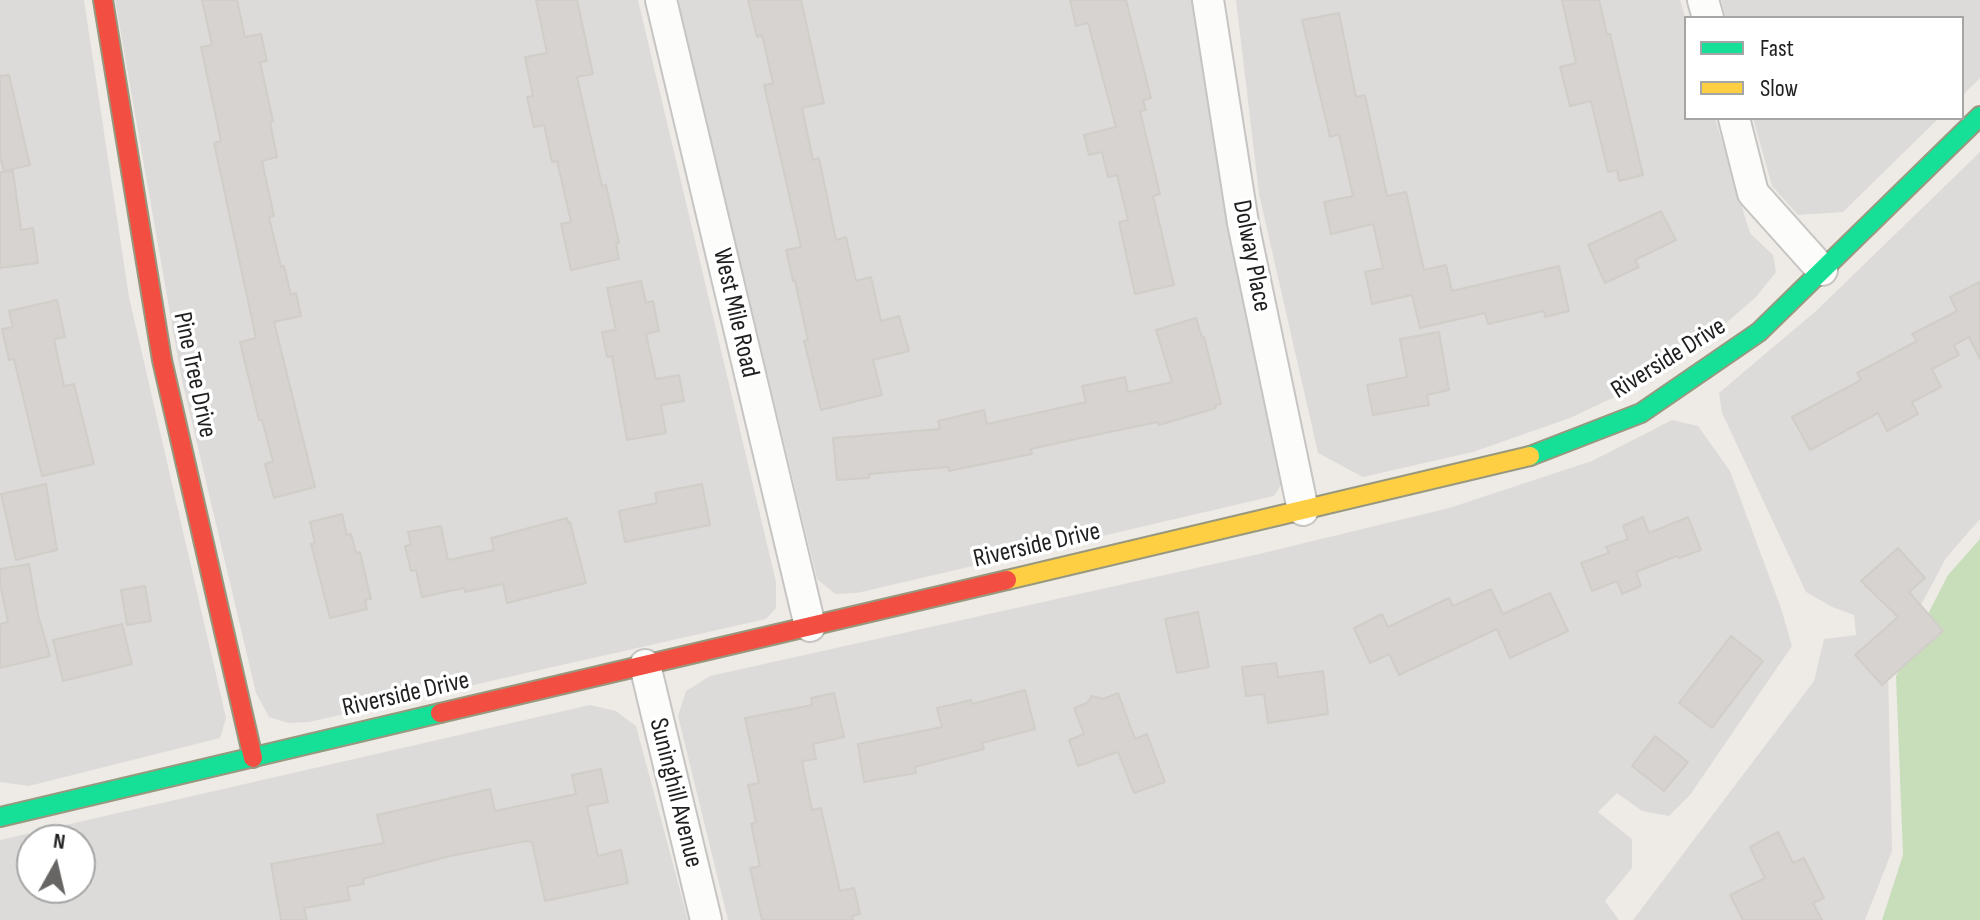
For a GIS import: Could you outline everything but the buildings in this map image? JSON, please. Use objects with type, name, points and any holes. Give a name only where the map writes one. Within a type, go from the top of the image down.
[{"type":"main road","name":"Pine Tree Drive","points":[[103,0],[162,360],[253,758]]},
{"type":"main road","name":"Riverside Drive","points":[[0,817],[1525,458],[1641,413],[1759,332],[1980,116]]},
{"type":"street","name":"West Mile Road","points":[[661,0],[810,626]]},
{"type":"street","name":"Dolway Place","points":[[1208,0],[1243,223],[1303,510]]},
{"type":"street","points":[[1735,120],[1753,193],[1822,270]]},
{"type":"street","name":"Suninghill Avenue","points":[[645,665],[706,920]]},
{"type":"shaded area","points":[[0,0],[84,0],[129,297],[226,718],[220,738],[29,786],[0,782]]},
{"type":"shaded area","points":[[115,0],[638,0],[776,582],[776,608],[766,619],[309,722],[288,723],[269,717],[256,693],[181,376]]},
{"type":"shaded area","points":[[677,0],[1196,0],[1213,128],[1251,343],[1282,464],[1283,482],[1274,496],[857,593],[835,594],[817,579]]},
{"type":"shaded area","points":[[1236,0],[1680,0],[1685,16],[1684,120],[1716,120],[1750,233],[1773,255],[1776,272],[1756,297],[1701,345],[1634,388],[1570,418],[1473,452],[1363,477],[1318,453],[1259,194]]},
{"type":"shaded area","points":[[1721,0],[1980,0],[1980,78],[1964,94],[1964,16],[1725,16]]},
{"type":"shaded area","points":[[1754,120],[1937,120],[1843,212],[1798,215],[1772,186]]},
{"type":"shaded area","points":[[1980,152],[1980,519],[1946,558],[1888,667],[1892,851],[1865,920],[1633,920],[1814,681],[1824,639],[1856,635],[1854,615],[1806,592],[1722,413],[1719,393],[1817,310]]},
{"type":"shaded area","points":[[1672,420],[1698,426],[1730,471],[1792,646],[1690,795],[1669,816],[1642,811],[1617,793],[1598,812],[1632,839],[1632,868],[1605,901],[1619,920],[728,920],[678,716],[686,691],[710,676],[1259,554],[1449,508],[1592,461]]},
{"type":"shaded area","points":[[590,705],[616,711],[636,726],[688,920],[0,920],[0,840],[16,836],[16,904],[96,904],[96,824],[70,824]]},
{"type":"green space","points":[[1980,539],[1980,920],[1882,920],[1903,855],[1896,676],[1948,575]]},
{"type":"traffic: fast","points":[[1530,456],[1641,413],[1759,332],[1980,116]]},
{"type":"traffic: fast","points":[[0,817],[440,713]]},
{"type":"traffic: slow","points":[[1007,580],[1530,456]]},
{"type":"traffic: jam","points":[[103,0],[162,360],[253,758]]},
{"type":"traffic: jam","points":[[440,713],[1007,580]]}]
